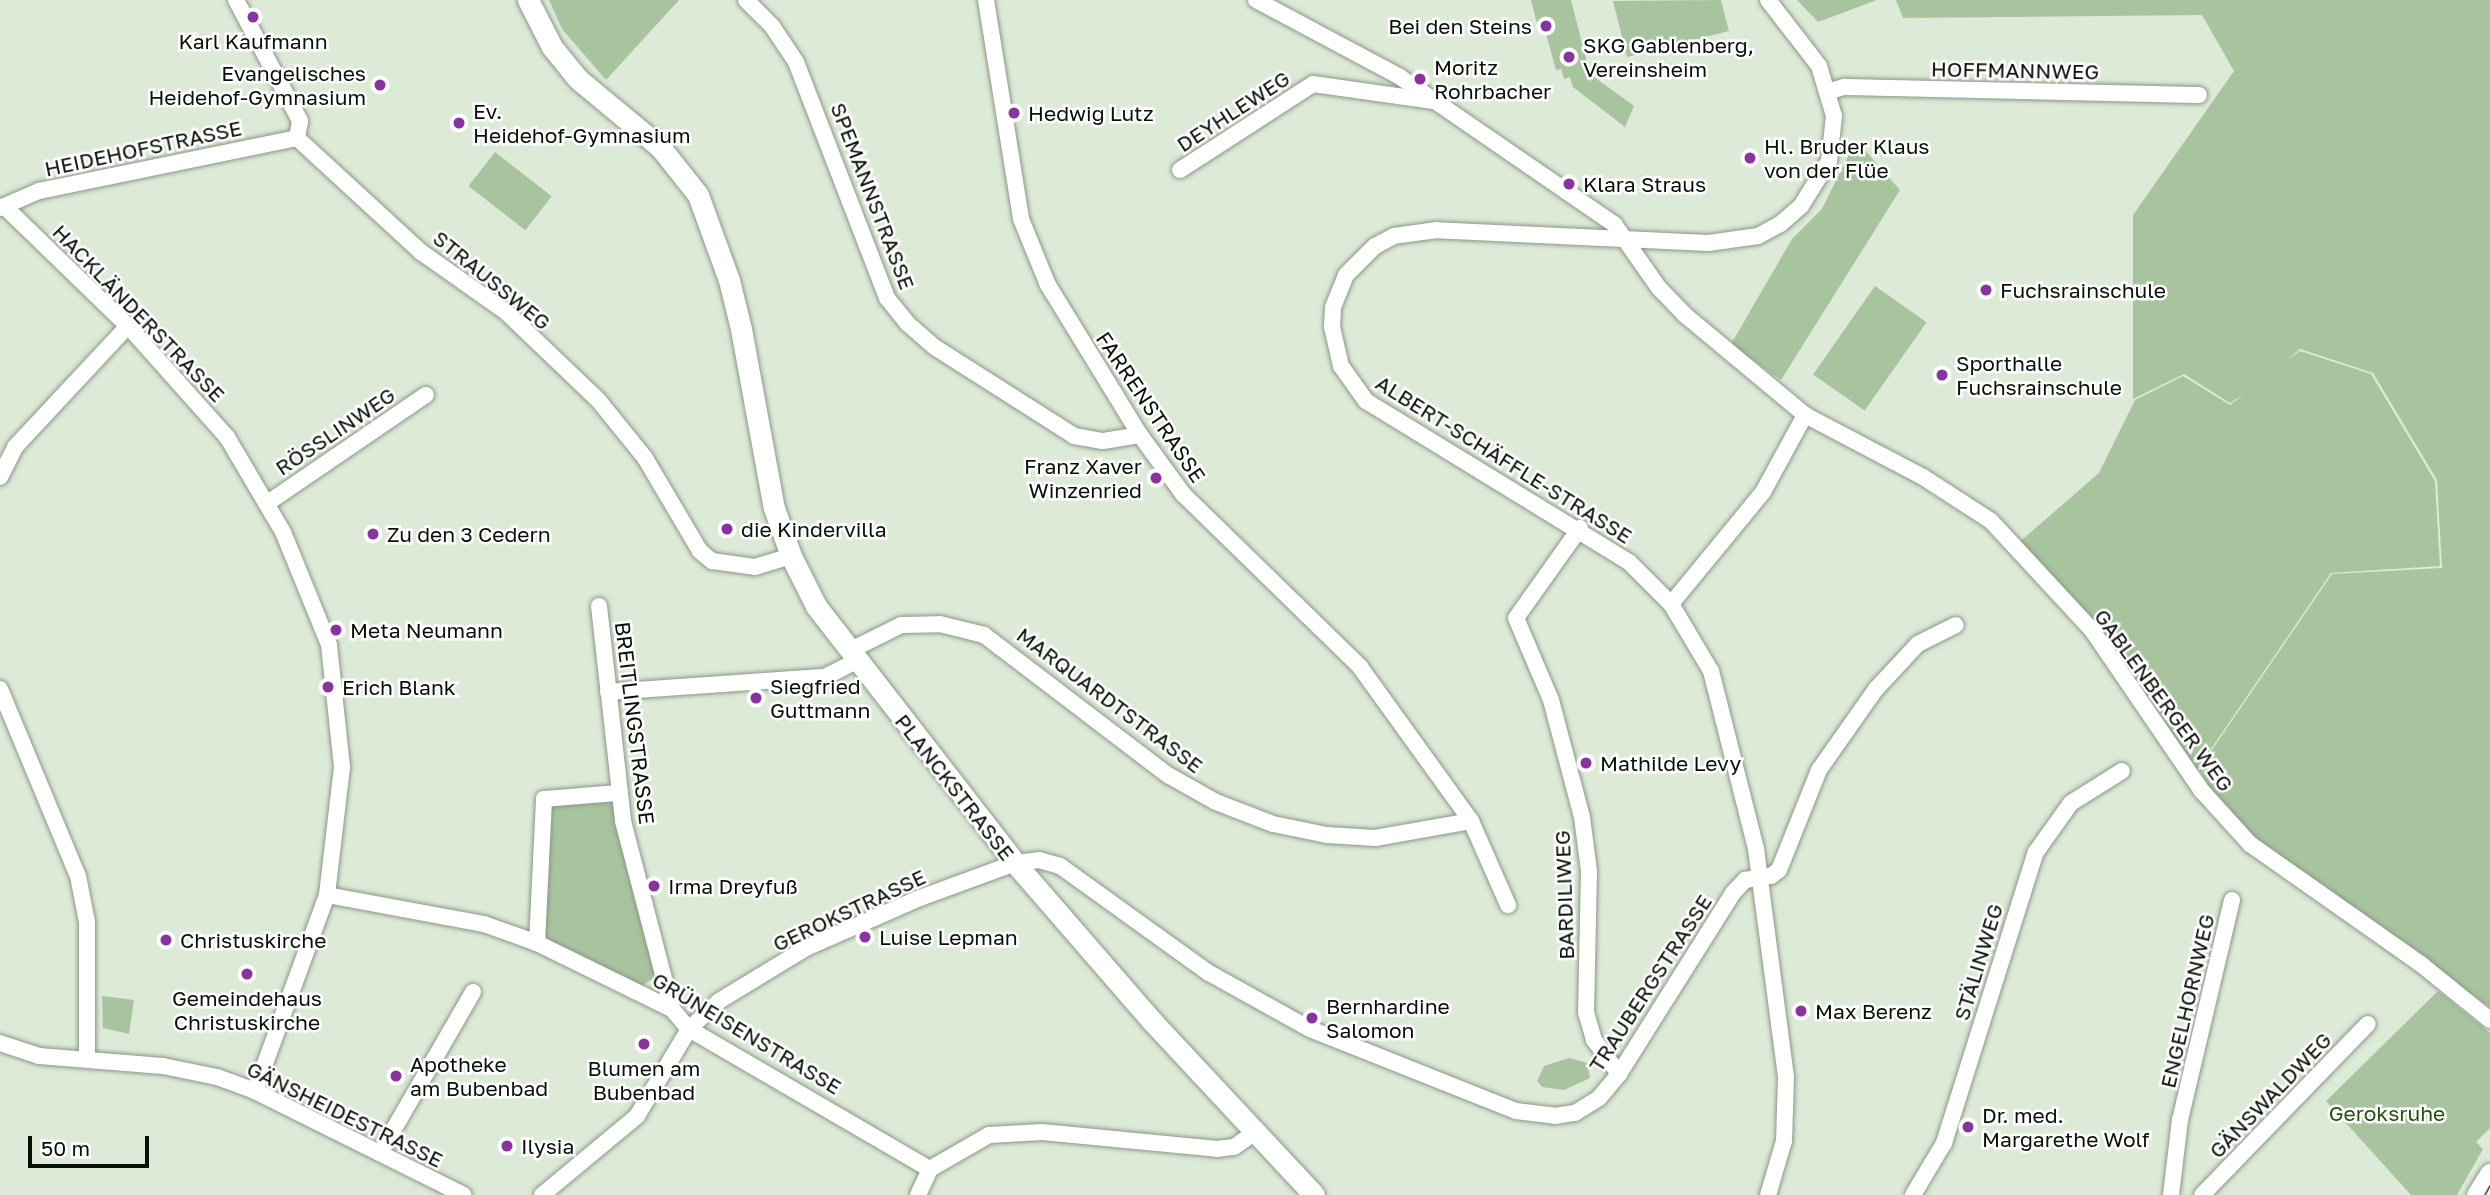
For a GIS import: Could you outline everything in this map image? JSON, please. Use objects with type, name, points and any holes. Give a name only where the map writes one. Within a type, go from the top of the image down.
[{"type":"main road","name":"PLANCKSTRASSE","points":[[528,0],[552,47],[578,79],[660,147],[698,195],[729,280],[774,508],[791,556],[816,606],[1015,863],[1254,1133],[1314,1195]]},
{"type":"main road","points":[[2477,1195],[2490,1174]]},
{"type":"street","points":[[236,0],[300,121],[298,138]]},
{"type":"street","name":"SPEMANNSTRASSE","points":[[746,0],[772,26],[796,62],[878,278],[907,323],[936,348],[1074,436],[1103,441],[1140,435]]},
{"type":"street","name":"FARRENSTRASSE","points":[[986,0],[1026,235],[1048,285],[1140,435],[1208,523],[1353,658],[1471,821],[1492,859],[1508,905]]},
{"type":"street","name":"GABLENBERGER WEG","points":[[1256,0],[1358,53],[1614,223],[1622,237],[1685,315],[1805,415],[1923,477],[1991,522],[2092,629],[2202,791],[2250,844],[2422,965],[2490,1020]]},
{"type":"street","name":"ALBERT-SCHÄFFLE-STRASSE","points":[[1768,0],[1819,66],[1830,91],[1835,116],[1829,161],[1801,206],[1780,224],[1734,241],[1437,230],[1394,236],[1358,261],[1346,275],[1333,308],[1334,349],[1351,384],[1366,401],[1580,528],[1629,562],[1671,604],[1711,671],[1722,703],[1760,878],[1786,1078],[1784,1141],[1769,1195]]},
{"type":"street","name":"DEYHLEWEG","points":[[1180,170],[1313,84],[1433,101]]},
{"type":"street","name":"HOFFMANNWEG","points":[[1830,91],[1844,87],[2199,95]]},
{"type":"street","name":"HEIDEHOFSTRASSE","points":[[2,207],[38,191],[298,138]]},
{"type":"street","name":"STRAUSSWEG","points":[[298,138],[421,252],[506,312],[599,401],[645,458],[700,551],[712,561],[744,566],[771,564],[791,556]]},
{"type":"street","name":"HACKLÄNDERSTRASSE","points":[[2,207],[128,326],[227,437],[269,502],[321,618],[337,690],[342,767],[327,895],[255,1090]]},
{"type":"street","points":[[0,477],[15,447],[128,326]]},
{"type":"street","name":"RÖSSLINWEG","points":[[269,502],[426,395]]},
{"type":"street","points":[[1671,604],[1763,492],[1805,415]]},
{"type":"street","name":"BARDILIWEG","points":[[1580,528],[1516,618],[1551,699],[1580,807],[1589,871],[1586,1012],[1594,1040],[1619,1074]]},
{"type":"street","name":"BREITLINGSTRASSE","points":[[599,606],[619,793],[672,1009]]},
{"type":"street","name":"MARQUARDTSTRASSE","points":[[608,692],[825,677],[901,625],[940,624],[984,635],[1168,775],[1216,802],[1273,824],[1327,835],[1375,838],[1471,821]]},
{"type":"street","name":"TRAUBERGSTRASSE","points":[[1015,863],[1045,860],[1060,866],[1209,973],[1310,1029],[1516,1111],[1555,1116],[1575,1113],[1599,1098],[1619,1074],[1733,893],[1745,880],[1774,874],[1784,863],[1819,769],[1876,689],[1918,644],[1956,625]]},
{"type":"street","points":[[0,689],[78,876],[87,922],[88,1059]]},
{"type":"street","name":"STÄLINWEG","points":[[1913,1195],[1944,1143],[2036,852],[2071,803],[2122,771]]},
{"type":"street","points":[[537,943],[544,799],[619,793]]},
{"type":"street","name":"GEROKSTRASSE","points":[[542,1195],[637,1116],[689,1029],[719,1001],[806,948],[920,898],[1015,863]]},
{"type":"street","name":"GRÜNEISENSTRASSE","points":[[327,895],[484,924],[537,943],[672,1009],[689,1029],[930,1169]]},
{"type":"street","name":"ENGELHORNWEG","points":[[2171,1195],[2180,1120],[2232,900]]},
{"type":"street","points":[[380,1153],[473,992]]},
{"type":"street","name":"GÄNSWALDWEG","points":[[2202,1195],[2368,1024]]},
{"type":"street","name":"GÄNSHEIDESTRASSE","points":[[0,1043],[39,1056],[163,1066],[217,1077],[255,1090],[464,1195]]},
{"type":"street","points":[[918,1195],[930,1169],[989,1135],[1042,1132],[1217,1149],[1234,1147],[1254,1133]]},
{"type":"green space","points":[[549,0],[679,0],[606,80],[562,29]]},
{"type":"green space","name":"SKG Gablenberg, Vereinsheim","points":[[1531,0],[1571,0],[1590,74],[1634,106],[1625,127],[1573,87],[1570,77],[1564,79],[1561,69],[1556,70],[1545,30],[1539,31]]},
{"type":"green space","points":[[1721,0],[1729,31],[1627,57],[1613,1]]},
{"type":"green space","points":[[1797,0],[1877,0],[1818,22]]},
{"type":"green space","points":[[1896,0],[2490,0],[2490,1007],[2272,857],[2225,812],[2199,769],[2332,574],[2442,568],[2437,480],[2373,373],[2300,349],[2287,360],[2300,351],[2371,374],[2435,481],[2440,566],[2331,573],[2194,774],[2016,545],[2099,473],[2135,400],[2183,376],[2230,405],[2244,394],[2230,403],[2184,374],[2133,399],[2133,215],[2234,71],[2202,15],[1903,18]]},
{"type":"green space","points":[[1856,140],[1900,190],[1781,380],[1731,344],[1792,239],[1822,209]]},
{"type":"green space","points":[[495,152],[552,196],[525,230],[469,186]]},
{"type":"green space","points":[[1875,286],[1927,322],[1865,411],[1813,374]]},
{"type":"green space","points":[[619,793],[662,973],[633,991],[537,943],[544,799]]},
{"type":"green space","name":"Geroksruhe","points":[[2438,991],[2490,1033],[2490,1128],[2476,1142],[2483,1149],[2457,1195],[2411,1195],[2326,1101]]},
{"type":"green space","points":[[102,996],[134,1000],[129,1034],[103,1028]]},
{"type":"green space","points":[[1569,1058],[1587,1063],[1590,1078],[1564,1090],[1542,1087],[1537,1081],[1544,1066]]},
{"type":"tram line","points":[[2485,1195],[2490,1186]]},
{"type":"place","name":"Karl Kaufmann","points":[[253,17]]},
{"type":"place","name":"Bei den Steins","points":[[1546,26]]},
{"type":"place","name":"SKG Gablenberg, Vereinsheim","points":[[1569,57]]},
{"type":"place","name":"Moritz Rohrbacher","points":[[1420,79]]},
{"type":"place","name":"Evangelisches Heidehof-Gymnasium","points":[[380,85]]},
{"type":"place","name":"Hedwig Lutz","points":[[1014,113]]},
{"type":"place","name":"Ev. Heidehof-Gymnasium","points":[[459,123]]},
{"type":"place","name":"Hl. Bruder Klaus von der Flüe","points":[[1750,158]]},
{"type":"place","name":"Klara Straus","points":[[1569,184]]},
{"type":"place","name":"Fuchsrainschule","points":[[1986,290]]},
{"type":"place","name":"Sporthalle Fuchsrainschule","points":[[1942,375]]},
{"type":"place","name":"Franz Xaver Winzenried","points":[[1156,478]]},
{"type":"place","name":"die Kindervilla","points":[[727,529]]},
{"type":"place","name":"Zu den 3 Cedern","points":[[373,534]]},
{"type":"place","name":"Meta Neumann","points":[[336,630]]},
{"type":"place","name":"Erich Blank","points":[[328,687]]},
{"type":"place","name":"Siegfried Guttmann","points":[[756,698]]},
{"type":"place","name":"Mathilde Levy","points":[[1586,763]]},
{"type":"place","name":"Irma Dreyfuß","points":[[654,886]]},
{"type":"place","name":"Luise Lepman","points":[[865,937]]},
{"type":"place","name":"Christuskirche","points":[[166,940]]},
{"type":"place","name":"Gemeindehaus Christuskirche","points":[[247,974]]},
{"type":"place","name":"Max Berenz","points":[[1801,1011]]},
{"type":"place","name":"Bernhardine Salomon","points":[[1312,1018]]},
{"type":"place","name":"Blumen am Bubenbad","points":[[644,1044]]},
{"type":"place","name":"Apotheke am Bubenbad","points":[[396,1076]]},
{"type":"place","name":"Dr. med. Margarethe Wolf","points":[[1968,1127]]},
{"type":"place","name":"Ilysia","points":[[507,1146]]}]
